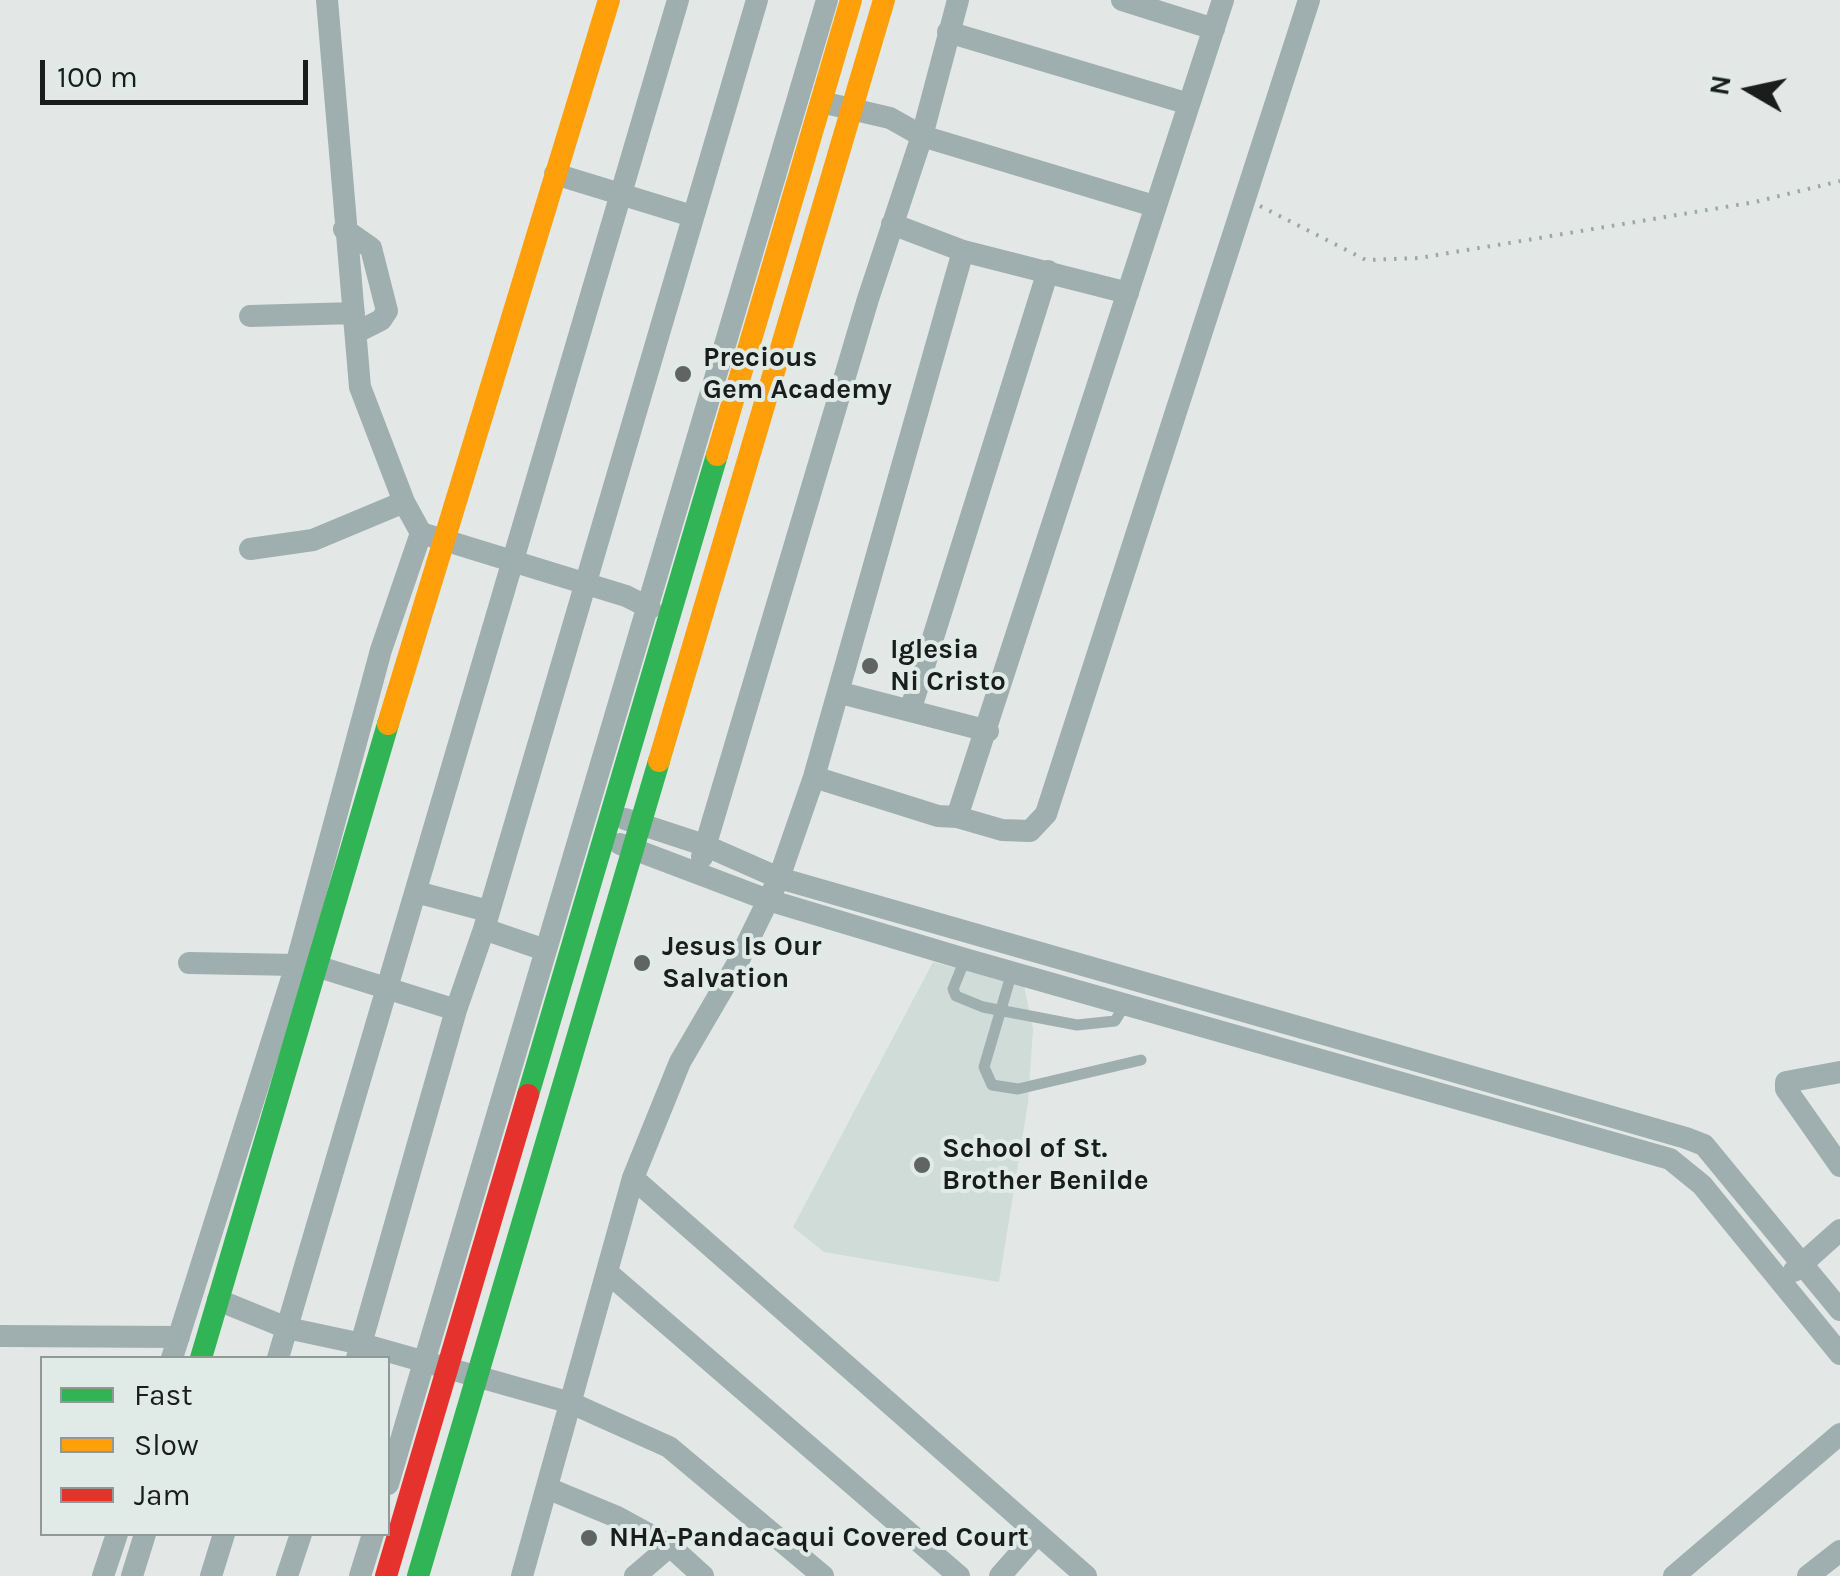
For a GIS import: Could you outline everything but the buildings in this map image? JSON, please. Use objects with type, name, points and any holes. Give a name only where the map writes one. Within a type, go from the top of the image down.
[{"type":"street","points":[[327,0],[344,229],[363,402],[404,502],[432,536],[650,608]]},
{"type":"street","points":[[201,1356],[306,966],[432,536],[609,0]]},
{"type":"street","points":[[279,1356],[678,0]]},
{"type":"street","points":[[360,1351],[456,1010],[486,920],[757,0]]},
{"type":"street","points":[[390,1477],[827,0]]},
{"type":"street","points":[[386,1576],[852,0]]},
{"type":"street","points":[[418,1576],[884,0]]},
{"type":"street","points":[[699,870],[892,224],[922,136],[958,0]]},
{"type":"street","points":[[1122,0],[1214,29]]},
{"type":"street","points":[[957,816],[988,731],[1223,0]]},
{"type":"street","points":[[814,776],[938,816],[957,816],[1024,832],[1038,825],[1046,814],[1309,0]]},
{"type":"street","points":[[948,32],[1189,104]]},
{"type":"street","points":[[822,102],[852,106],[909,124],[922,136],[1154,206]]},
{"type":"street","points":[[554,174],[692,216]]},
{"type":"street","points":[[892,224],[963,252],[1128,293]]},
{"type":"street","points":[[250,316],[356,323],[381,320],[386,311],[371,248],[344,229]]},
{"type":"street","points":[[522,1576],[634,1178],[680,1062],[779,878],[814,776],[841,693],[963,252]]},
{"type":"street","points":[[911,708],[1048,271]]},
{"type":"street","points":[[250,549],[314,540],[404,502]]},
{"type":"street","points":[[841,693],[988,731]]},
{"type":"street","points":[[610,814],[704,844],[779,878],[1704,1145],[1840,1310]]},
{"type":"street","points":[[603,839],[699,870],[768,900],[1670,1159],[1694,1177],[1840,1354]]},
{"type":"street","points":[[416,892],[486,920],[545,950]]},
{"type":"street","points":[[189,964],[306,966],[456,1010]]},
{"type":"street","points":[[0,1336],[176,1348],[306,966]]},
{"type":"street","points":[[1840,1072],[1786,1082],[1790,1098],[1830,1138],[1840,1166]]},
{"type":"street","points":[[1442,1096],[1449,1073]]},
{"type":"street","points":[[634,1178],[1086,1576]]},
{"type":"street","points":[[1782,1281],[1840,1230]]},
{"type":"street","points":[[608,1274],[959,1576]]},
{"type":"street","points":[[218,1300],[287,1328],[360,1351],[425,1360],[571,1402],[669,1447],[823,1576]]},
{"type":"street","points":[[1674,1576],[1840,1434]]},
{"type":"street","points":[[547,1488],[600,1508],[670,1546],[703,1576]]},
{"type":"street","points":[[1000,1576],[1037,1534]]},
{"type":"street","points":[[103,1576],[116,1536]]},
{"type":"street","points":[[132,1576],[143,1536]]},
{"type":"street","points":[[212,1576],[223,1536]]},
{"type":"street","points":[[287,1576],[300,1536]]},
{"type":"street","points":[[360,1576],[371,1536]]},
{"type":"street","points":[[635,1576],[670,1546]]},
{"type":"street","points":[[1818,1573],[1840,1551]]},
{"type":"lane","points":[[977,936],[953,990],[956,996],[1000,1011],[1077,1025],[1115,1021],[1136,981]]},
{"type":"lane","points":[[1012,972],[984,1067],[992,1085],[1018,1089],[1141,1060]]},
{"type":"path","points":[[1242,198],[1366,260],[1506,247],[1840,181]]},
{"type":"shaded area","name":"School of St. Brother Benilde","points":[[933,962],[1024,986],[1033,1029],[1028,1103],[999,1282],[824,1252],[793,1227]]},
{"type":"traffic: fast","points":[[528,1095],[717,455]]},
{"type":"traffic: fast","points":[[202,1356],[388,724]]},
{"type":"traffic: fast","points":[[418,1576],[659,761]]},
{"type":"traffic: slow","points":[[388,724],[609,0]]},
{"type":"traffic: slow","points":[[717,455],[851,0]]},
{"type":"traffic: slow","points":[[659,761],[884,0]]},
{"type":"traffic: jam","points":[[386,1576],[528,1095]]},
{"type":"place","name":"Precious Gem Academy","points":[[683,374]]},
{"type":"place","name":"Iglesia Ni Cristo","points":[[870,666]]},
{"type":"place","name":"Jesus Is Our Salvation","points":[[642,963]]},
{"type":"place","name":"School of St. Brother Benilde","points":[[922,1165]]},
{"type":"place","name":"NHA-Pandacaqui Covered Court","points":[[589,1538]]}]
